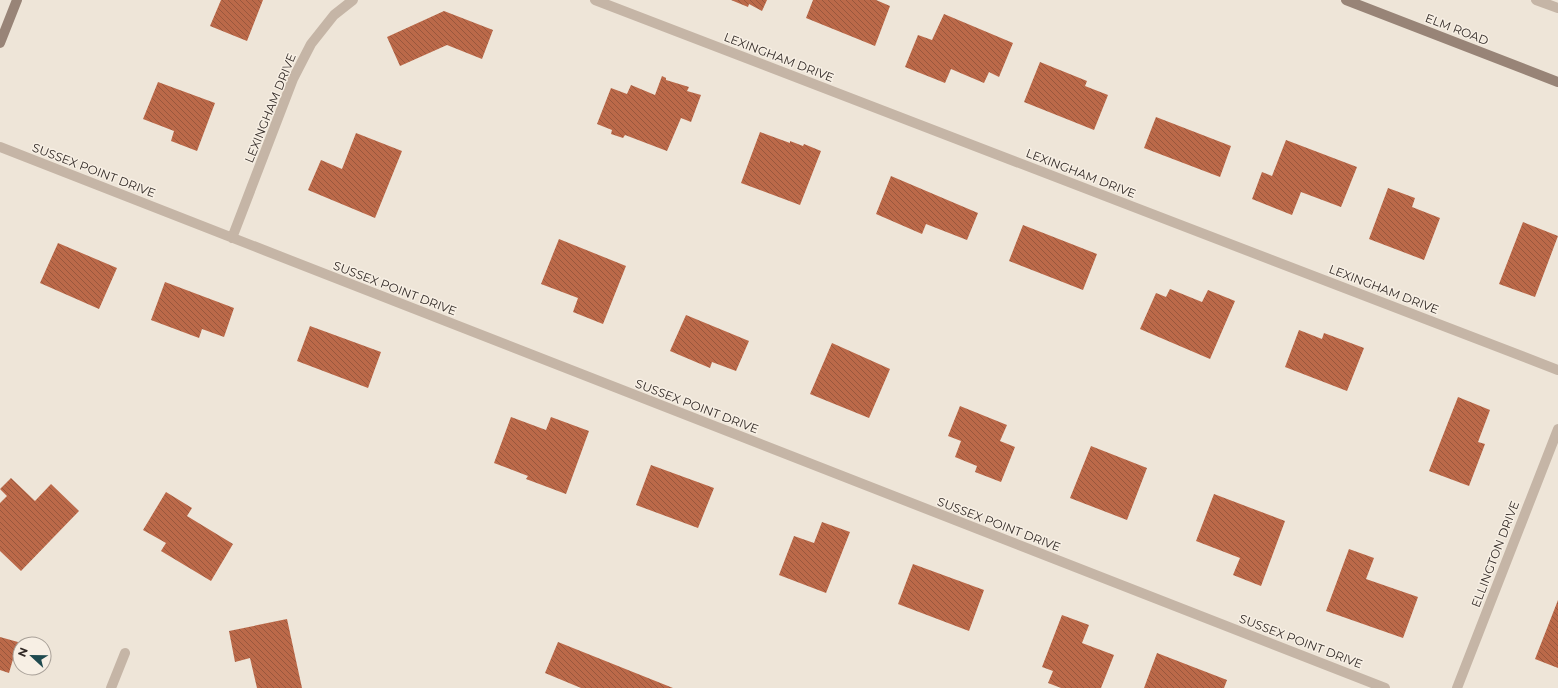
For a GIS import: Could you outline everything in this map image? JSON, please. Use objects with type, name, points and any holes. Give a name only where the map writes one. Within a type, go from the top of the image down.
[{"type":"street","points":[[0,43],[17,0]]},
{"type":"street","name":"LEXINGHAM DRIVE","points":[[232,238],[293,79],[311,44],[334,15],[353,0]]},
{"type":"street","name":"LEXINGHAM DRIVE","points":[[595,0],[1558,370]]},
{"type":"street","name":"ELM ROAD","points":[[1346,0],[1558,82]]},
{"type":"street","points":[[1536,0],[1558,8]]},
{"type":"street","name":"SUSSEX POINT DRIVE","points":[[0,147],[1385,688]]},
{"type":"street","name":"ELLINGTON DRIVE","points":[[1457,688],[1558,429]]},
{"type":"street","points":[[111,688],[125,653]]},
{"type":"building","points":[[221,0],[263,0],[247,41],[210,26]]},
{"type":"building","points":[[731,0],[767,0],[762,11],[749,4],[748,7]]},
{"type":"building","points":[[813,0],[876,0],[890,6],[875,46],[806,18]]},
{"type":"building","points":[[444,11],[493,30],[482,59],[447,45],[400,66],[387,37]]},
{"type":"building","points":[[944,14],[1013,43],[999,77],[989,72],[984,83],[951,69],[945,83],[905,67],[918,35],[932,40]]},
{"type":"building","points":[[1040,62],[1087,81],[1085,86],[1108,95],[1094,130],[1024,102]]},
{"type":"building","points":[[662,76],[666,78],[666,80],[689,87],[687,91],[701,95],[691,122],[681,118],[667,151],[625,135],[623,138],[611,134],[612,130],[597,124],[611,88],[627,94],[631,85],[655,95]]},
{"type":"building","points":[[158,82],[215,103],[197,151],[171,141],[174,131],[143,119]]},
{"type":"building","points":[[1156,117],[1231,146],[1220,177],[1144,148]]},
{"type":"building","points":[[760,132],[790,143],[790,141],[803,146],[804,144],[821,151],[800,205],[741,183]]},
{"type":"building","points":[[356,133],[402,151],[375,218],[308,190],[321,160],[342,169]]},
{"type":"building","points":[[1286,140],[1357,167],[1341,207],[1301,192],[1292,215],[1252,199],[1262,172],[1272,176]]},
{"type":"building","points":[[891,176],[978,213],[967,240],[926,224],[922,234],[876,214]]},
{"type":"building","points":[[1388,188],[1415,198],[1412,207],[1440,218],[1424,260],[1369,239]]},
{"type":"building","points":[[1523,222],[1558,236],[1535,297],[1499,284]]},
{"type":"building","points":[[1023,225],[1097,254],[1083,290],[1009,261]]},
{"type":"building","points":[[559,239],[626,266],[603,324],[573,312],[578,298],[541,284]]},
{"type":"building","points":[[58,243],[117,268],[99,309],[40,283]]},
{"type":"building","points":[[165,282],[234,308],[224,337],[202,329],[199,338],[151,320]]},
{"type":"building","points":[[1170,289],[1202,302],[1208,290],[1235,301],[1210,359],[1140,329],[1156,293],[1166,297]]},
{"type":"building","points":[[686,315],[749,341],[736,371],[712,362],[710,368],[670,351]]},
{"type":"building","points":[[310,326],[381,352],[368,388],[297,361]]},
{"type":"building","points":[[1299,330],[1322,339],[1324,333],[1364,348],[1347,391],[1285,367]]},
{"type":"building","points":[[832,343],[890,369],[869,418],[810,394]]},
{"type":"building","points":[[1458,397],[1490,410],[1478,442],[1485,444],[1469,486],[1429,471]]},
{"type":"building","points":[[960,406],[1007,425],[1000,441],[1015,447],[1001,482],[975,472],[977,466],[955,457],[961,441],[948,436]]},
{"type":"building","points":[[511,417],[546,430],[551,417],[589,431],[566,494],[526,479],[528,476],[494,463]]},
{"type":"building","points":[[1091,446],[1147,468],[1127,520],[1070,498]]},
{"type":"building","points":[[651,465],[714,488],[698,528],[636,505]]},
{"type":"building","points":[[11,478],[35,501],[51,484],[79,511],[21,571],[0,551],[0,503],[7,496],[0,489]]},
{"type":"building","points":[[166,492],[192,508],[187,516],[233,544],[211,581],[161,551],[166,543],[143,530]]},
{"type":"building","points":[[1214,494],[1285,521],[1261,586],[1233,575],[1240,558],[1196,541]]},
{"type":"building","points":[[822,522],[850,532],[826,593],[779,575],[794,536],[814,543]]},
{"type":"building","points":[[1349,549],[1374,558],[1366,579],[1418,597],[1403,638],[1326,611]]},
{"type":"building","points":[[913,564],[984,590],[969,631],[898,604]]},
{"type":"building","points":[[1558,600],[1558,668],[1535,659]]},
{"type":"building","points":[[1062,615],[1089,625],[1082,643],[1114,655],[1101,688],[1061,688],[1048,683],[1053,671],[1042,667]]},
{"type":"building","points":[[287,619],[302,688],[257,688],[250,658],[235,662],[229,631]]},
{"type":"building","points":[[0,637],[12,640],[12,663],[9,673],[0,670]]},
{"type":"building","points":[[558,642],[673,688],[581,688],[545,673]]},
{"type":"building","points":[[1157,653],[1227,680],[1224,688],[1144,688]]}]
